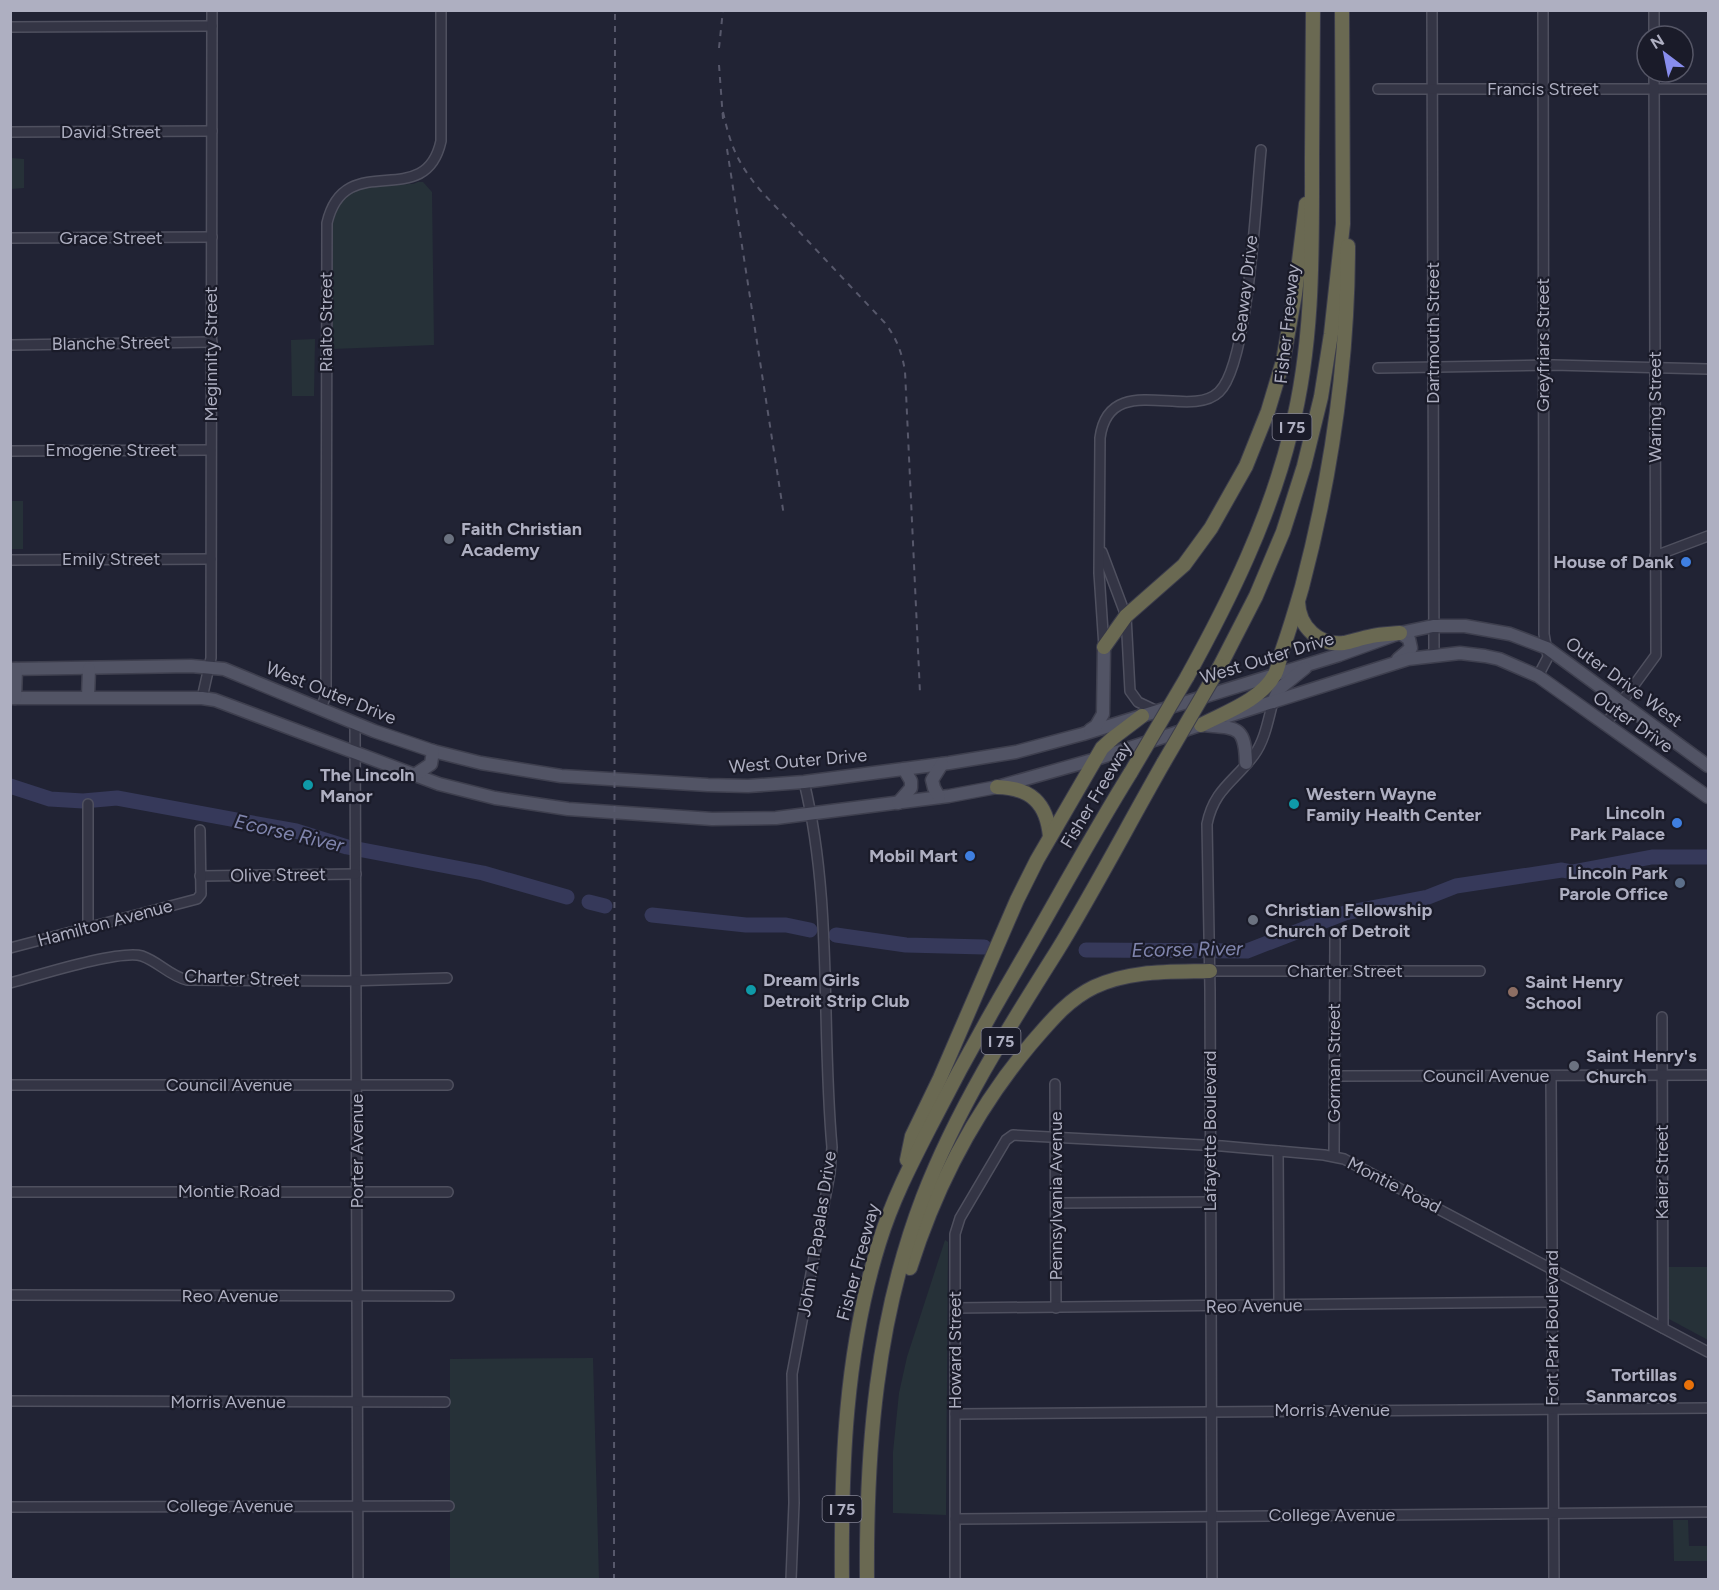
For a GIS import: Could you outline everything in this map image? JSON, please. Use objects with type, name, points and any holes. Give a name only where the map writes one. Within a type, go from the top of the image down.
[{"type":"highway","name":"Fisher Freeway","points":[[842,1580],[843,1455],[856,1339],[878,1245],[894,1196],[970,1048],[1093,833],[1187,677],[1223,611],[1263,520],[1292,431],[1307,343],[1313,237],[1313,10]]},
{"type":"highway","name":"I 75","points":[[867,1580],[870,1443],[883,1340],[893,1296],[922,1199],[959,1116],[1024,1002],[1058,949],[1220,666],[1269,566],[1283,532],[1304,466],[1321,397],[1331,334],[1343,224],[1342,10]]},
{"type":"highway","points":[[1104,647],[1126,615],[1173,576],[1196,549],[1229,499],[1258,439],[1277,383],[1289,332],[1312,157]]},
{"type":"highway","points":[[1201,725],[1249,700],[1275,674],[1298,602],[1320,509],[1339,396],[1347,293],[1348,247],[1343,224]]},
{"type":"highway","points":[[1298,602],[1298,611],[1307,629],[1318,638],[1332,643],[1344,643],[1374,635],[1400,633]]},
{"type":"highway","points":[[903,1179],[912,1136],[940,1078],[1017,900],[1050,837],[1102,748],[1142,716]]},
{"type":"highway","points":[[997,787],[1018,790],[1037,801],[1047,816],[1050,837]]},
{"type":"highway","points":[[883,1340],[896,1315],[917,1247],[953,1160],[994,1092],[1053,1017],[1076,998],[1109,981],[1138,974],[1210,964]]},
{"type":"main road","name":"West Outer Drive","points":[[13,669],[191,666],[224,669],[355,723],[434,751],[511,769],[561,776],[708,785],[756,785],[804,782],[1016,752],[1142,716],[1400,633],[1433,626],[1465,626],[1497,630],[1547,648]]},
{"type":"main road","points":[[1392,664],[1411,648],[1409,639],[1400,633]]},
{"type":"main road","points":[[1083,734],[1096,726],[1103,714],[1104,647]]},
{"type":"main road","name":"Outer Drive West","points":[[1547,648],[1708,766]]},
{"type":"main road","points":[[13,669],[13,698],[202,698],[215,700],[439,784],[495,798],[568,809],[712,819],[776,818],[812,814],[997,787],[1096,759],[1392,664],[1434,655],[1460,653],[1485,656],[1499,659],[1538,676]]},
{"type":"main road","points":[[1273,702],[1279,689],[1311,663]]},
{"type":"main road","points":[[88,697],[89,669]]},
{"type":"main road","name":"Outer Drive","points":[[1538,676],[1708,797]]},
{"type":"main road","points":[[1201,725],[1228,727],[1238,731],[1245,743],[1246,763]]},
{"type":"main road","points":[[416,774],[431,764],[434,751]]},
{"type":"main road","points":[[939,797],[932,780],[942,764]]},
{"type":"main road","points":[[898,803],[911,788],[911,781],[904,769]]},
{"type":"street","name":"Meginnity Street","points":[[202,698],[211,658],[212,10]]},
{"type":"street","name":"Rialto Street","points":[[321,708],[326,695],[327,223],[334,203],[348,188],[368,181],[401,180],[414,177],[423,172],[436,158],[441,141],[441,10]]},
{"type":"street","name":"Dartmouth Street","points":[[1432,10],[1434,655]]},
{"type":"street","name":"Greyfriars Street","points":[[1538,676],[1548,657],[1544,626],[1543,10]]},
{"type":"street","points":[[10,27],[212,26]]},
{"type":"street","name":"Waring Street","points":[[1605,725],[1656,655],[1654,84]]},
{"type":"street","name":"Francis Street","points":[[1378,89],[1708,89]]},
{"type":"street","name":"David Street","points":[[10,132],[212,131]]},
{"type":"street","name":"Seaway Drive","points":[[1104,647],[1099,545],[1100,438],[1103,427],[1108,416],[1119,406],[1134,401],[1207,399],[1219,393],[1226,383],[1237,354],[1244,323],[1261,150]]},
{"type":"street","name":"Grace Street","points":[[10,238],[212,237]]},
{"type":"street","name":"Blanche Street","points":[[10,345],[212,342]]},
{"type":"street","points":[[1378,368],[1543,365],[1708,369]]},
{"type":"street","name":"Emogene Street","points":[[10,451],[211,450]]},
{"type":"street","points":[[1655,556],[1708,536]]},
{"type":"street","name":"Seaway Drive","points":[[1099,545],[1126,615],[1130,691],[1138,702],[1157,711]]},
{"type":"street","name":"Emily Street","points":[[10,560],[211,559]]},
{"type":"street","name":"Lafayette Boulevard","points":[[1212,1580],[1210,945],[1207,824],[1217,795],[1260,746],[1273,702]]},
{"type":"street","name":"Porter Avenue","points":[[355,723],[358,1580]]},
{"type":"street","name":"John A Papalas Drive","points":[[791,1580],[794,1503],[792,1374],[832,1160],[822,912],[812,814],[804,782]]},
{"type":"street","points":[[88,804],[88,927]]},
{"type":"street","points":[[200,830],[200,876]]},
{"type":"street","name":"Olive Street","points":[[200,876],[356,874]]},
{"type":"street","name":"Hamilton Avenue","points":[[10,948],[199,897],[200,876]]},
{"type":"street","name":"Gorman Street","points":[[1334,1156],[1335,934]]},
{"type":"street","name":"Charter Street","points":[[10,983],[129,954],[149,959],[172,975],[187,980],[447,978]]},
{"type":"street","name":"Charter Street","points":[[1210,964],[1335,971],[1480,971]]},
{"type":"street","name":"Kaier Street","points":[[1662,1017],[1663,1328]]},
{"type":"street","name":"Council Avenue","points":[[1335,1076],[1708,1074]]},
{"type":"street","name":"Fort Park Boulevard","points":[[1551,1076],[1554,1580]]},
{"type":"street","name":"Pennsylvania Avenue","points":[[1055,1084],[1056,1308]]},
{"type":"street","name":"Council Avenue","points":[[10,1085],[448,1085]]},
{"type":"street","name":"Montie Road","points":[[1011,1136],[1017,1134],[1210,1145],[1334,1156],[1344,1159],[1708,1352]]},
{"type":"street","name":"Howard Street","points":[[955,1580],[957,1226],[1006,1140],[1011,1136]]},
{"type":"street","points":[[1278,1151],[1279,1305]]},
{"type":"street","name":"Montie Road","points":[[10,1192],[448,1192]]},
{"type":"street","points":[[1056,1203],[1210,1202]]},
{"type":"street","name":"Reo Avenue","points":[[10,1295],[449,1296]]},
{"type":"street","name":"Reo Avenue","points":[[955,1308],[1553,1302]]},
{"type":"street","name":"Morris Avenue","points":[[10,1401],[445,1402]]},
{"type":"street","name":"Morris Avenue","points":[[955,1414],[1708,1408]]},
{"type":"street","name":"College Avenue","points":[[10,1507],[449,1506]]},
{"type":"street","name":"College Avenue","points":[[955,1519],[1708,1512]]},
{"type":"shaded area","points":[[11,158],[24,159],[24,188],[11,189]]},
{"type":"shaded area","points":[[423,182],[432,192],[434,345],[333,349],[333,223],[338,209],[353,192],[363,188]]},
{"type":"shaded area","points":[[315,339],[314,396],[292,396],[291,340]]},
{"type":"shaded area","points":[[11,501],[23,501],[23,549],[11,549]]},
{"type":"shaded area","points":[[945,1240],[948,1242],[946,1515],[893,1513],[893,1452],[899,1393],[907,1357]]},
{"type":"shaded area","points":[[1668,1267],[1708,1267],[1708,1340],[1669,1319]]},
{"type":"shaded area","points":[[593,1358],[599,1579],[450,1580],[450,1359]]},
{"type":"shaded area","points":[[1673,1520],[1688,1520],[1689,1546],[1708,1546],[1708,1561],[1674,1561]]},
{"type":"waterway","name":"Ecorse River","points":[[10,786],[50,799],[83,801],[117,798],[296,831],[347,847],[483,873],[567,897]]},
{"type":"waterway","name":"Ecorse River","points":[[1086,950],[1247,951],[1345,913],[1428,897],[1456,886],[1562,870],[1572,872],[1652,857],[1708,857]]},
{"type":"waterway","name":"Ecorse River","points":[[589,902],[605,906]]},
{"type":"waterway","name":"Ecorse River","points":[[652,915],[746,925],[786,925],[810,930]]},
{"type":"waterway","name":"Ecorse River","points":[[836,935],[906,945],[984,947]]},
{"type":"railway","points":[[614,1580],[615,10]]},
{"type":"railway","points":[[719,48],[723,10]]},
{"type":"railway","points":[[719,65],[723,119]]},
{"type":"railway","points":[[723,112],[736,154],[752,180],[885,323],[901,352],[905,371],[920,693]]},
{"type":"railway","points":[[727,149],[784,516]]},
{"type":"place","name":"Faith Christian Academy","points":[[449,539]]},
{"type":"place","name":"House of Dank","points":[[1686,562]]},
{"type":"place","name":"The Lincoln Manor","points":[[308,785]]},
{"type":"place","name":"Western Wayne Family Health Center","points":[[1294,804]]},
{"type":"place","name":"Lincoln Park Palace","points":[[1677,823]]},
{"type":"place","name":"Mobil Mart","points":[[970,856]]},
{"type":"place","name":"Lincoln Park Parole Office","points":[[1680,883]]},
{"type":"place","name":"Christian Fellowship Church of Detroit","points":[[1253,920]]},
{"type":"place","name":"Dream Girls Detroit Strip Club","points":[[751,990]]},
{"type":"place","name":"Saint Henry School","points":[[1513,992]]},
{"type":"place","name":"Saint Henry's Church","points":[[1574,1066]]},
{"type":"place","name":"Tortillas Sanmarcos","points":[[1689,1385]]}]
